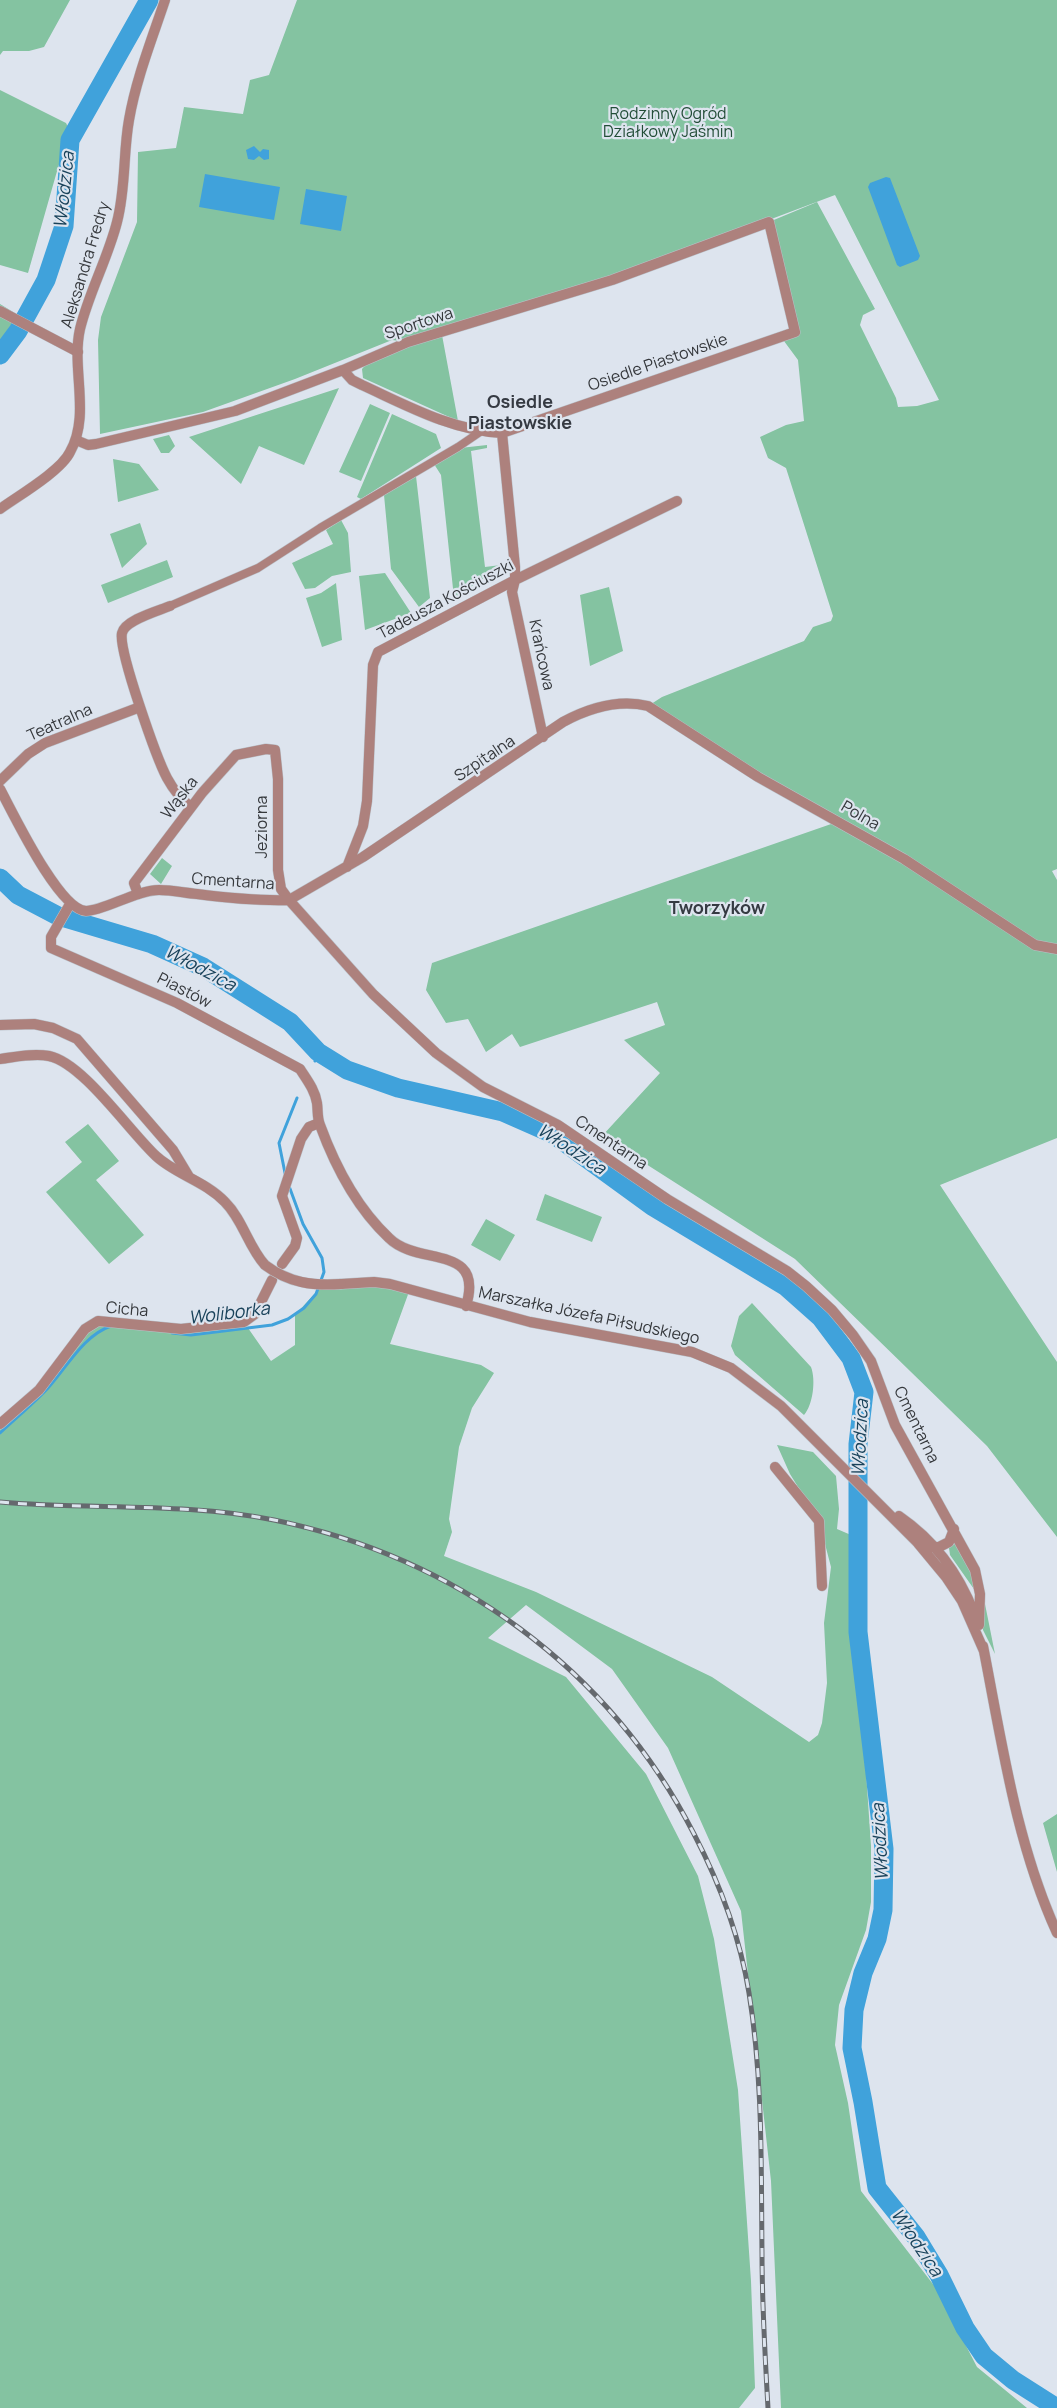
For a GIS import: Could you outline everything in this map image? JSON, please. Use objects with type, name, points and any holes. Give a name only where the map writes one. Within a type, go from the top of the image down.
[{"type":"street","name":"Aleksandra Fredry","points":[[0,509],[59,466],[69,455],[76,440],[79,426],[78,352],[80,330],[118,221],[125,173],[129,121],[140,75],[165,0]]},
{"type":"street","name":"Sportowa","points":[[76,440],[88,445],[96,444],[235,410],[343,370],[408,342],[612,280],[769,222],[795,332]]},
{"type":"street","points":[[3,312],[78,352]]},
{"type":"street","name":"Osiedle Piastowskie","points":[[343,370],[362,385],[440,421],[480,432],[502,433],[795,332]]},
{"type":"street","points":[[191,807],[183,801],[167,778],[140,707],[122,645],[122,632],[130,622],[258,568],[320,528],[458,447],[480,432]]},
{"type":"street","points":[[502,433],[516,580]]},
{"type":"street","name":"Tadeusza Kościuszki","points":[[347,867],[363,826],[367,801],[373,665],[378,652],[516,580],[677,501]]},
{"type":"street","name":"Krańcowa","points":[[516,580],[512,592],[543,737]]},
{"type":"street","name":"Szpitalna","points":[[347,867],[563,722],[588,711],[616,703],[636,703],[648,706]]},
{"type":"street","name":"Polna","points":[[648,706],[758,777],[904,859],[1035,945],[1057,949]]},
{"type":"street","name":"Teatralna","points":[[0,781],[28,754],[45,743],[140,707]]},
{"type":"street","name":"Wąska","points":[[138,894],[134,883],[191,807],[236,755],[256,750],[275,750]]},
{"type":"street","name":"Jeziorna","points":[[275,750],[278,779],[278,870],[280,889],[289,900]]},
{"type":"street","points":[[0,789],[40,862],[69,906]]},
{"type":"street","points":[[289,900],[347,867]]},
{"type":"street","name":"Cmentarna","points":[[69,906],[92,910],[138,894],[159,890],[265,901],[289,900],[374,994],[436,1053],[484,1087],[558,1125],[667,1200],[787,1271],[806,1286],[853,1335],[871,1361],[896,1425],[975,1570],[979,1583],[979,1625]]},
{"type":"street","name":"Piastów","points":[[69,906],[51,937],[51,948],[177,1003],[300,1069],[317,1102],[320,1127]]},
{"type":"street","points":[[0,1025],[34,1024],[53,1028],[77,1039],[173,1150],[188,1175]]},
{"type":"street","points":[[0,1059],[40,1055],[66,1063],[86,1081],[158,1157],[188,1175]]},
{"type":"street","name":"Cicha","points":[[0,1424],[39,1390],[85,1329],[98,1321],[182,1329],[244,1322],[255,1314],[281,1265],[295,1246],[297,1238],[282,1196],[290,1167],[301,1139],[309,1127],[320,1127]]},
{"type":"street","points":[[320,1127],[348,1185],[390,1240],[407,1250],[456,1262],[463,1268],[468,1276],[470,1285],[466,1306]]},
{"type":"street","name":"Marszałka Józefa Piłsudskiego","points":[[188,1175],[226,1202],[238,1219],[251,1248],[265,1265],[280,1275],[308,1284],[374,1282],[390,1284],[530,1322],[679,1349],[705,1356],[731,1368],[756,1385],[781,1406],[881,1504]]},
{"type":"street","points":[[775,1467],[819,1521],[822,1586]]},
{"type":"street","points":[[881,1504],[946,1577],[962,1601],[984,1651]]},
{"type":"street","points":[[881,1504],[908,1522],[950,1566],[963,1585],[979,1625],[1026,1850],[1042,1899],[1057,1933]]},
{"type":"street","points":[[898,1522],[911,1531],[924,1545],[933,1547],[949,1542],[954,1529]]},
{"type":"green space","points":[[0,0],[70,0],[44,47],[29,51],[3,51],[0,55]]},
{"type":"green space","name":"Rodzinny Ogród Działkowy Jaśmin","points":[[297,0],[1057,0],[1057,869],[1052,871],[1057,880],[1057,1138],[940,1185],[1057,1362],[1057,1537],[987,1446],[795,1259],[602,1136],[660,1073],[624,1040],[665,1025],[657,1002],[520,1047],[512,1034],[486,1052],[468,1019],[446,1023],[426,990],[432,963],[834,823],[648,706],[662,697],[804,641],[813,627],[831,621],[833,616],[786,468],[768,458],[760,437],[786,425],[804,421],[798,360],[781,337],[794,332],[769,222],[817,202],[875,309],[863,315],[860,325],[896,398],[898,407],[917,406],[939,400],[835,195],[583,290],[408,342],[392,340],[295,379],[203,412],[100,434],[98,340],[101,317],[137,222],[138,152],[176,148],[184,107],[243,114],[250,80],[269,75]]},
{"type":"green space","points":[[0,90],[66,123],[69,129],[28,273],[0,265]]},
{"type":"green space","points":[[0,304],[23,318],[18,331],[0,355]]},
{"type":"green space","points":[[442,335],[458,421],[363,378],[362,369],[371,359]]},
{"type":"green space","points":[[339,388],[304,465],[259,446],[241,484],[189,437]]},
{"type":"green space","points":[[370,404],[390,413],[361,481],[339,472]]},
{"type":"green space","points":[[392,414],[436,434],[441,448],[361,499],[357,497]]},
{"type":"green space","points":[[169,435],[175,446],[169,453],[161,453],[153,439]]},
{"type":"green space","points":[[487,445],[487,448],[471,451],[485,567],[501,565],[501,567],[454,598],[441,475],[434,464],[460,448]]},
{"type":"green space","points":[[113,459],[139,464],[159,490],[118,502]]},
{"type":"green space","points":[[416,476],[430,598],[419,607],[391,569],[384,495]]},
{"type":"green space","points":[[341,520],[348,533],[351,572],[332,576],[315,588],[305,589],[292,563],[333,544],[326,530]]},
{"type":"green space","points":[[140,523],[147,544],[122,568],[110,534]]},
{"type":"green space","points":[[167,560],[173,577],[108,603],[101,585]]},
{"type":"green space","points":[[385,573],[411,613],[365,630],[359,576]]},
{"type":"green space","points":[[336,583],[342,640],[322,647],[306,598],[321,593]]},
{"type":"green space","points":[[609,587],[623,651],[590,666],[580,595]]},
{"type":"green space","points":[[162,858],[172,866],[161,884],[150,874]]},
{"type":"green space","points":[[88,1124],[119,1161],[96,1180],[144,1235],[109,1264],[46,1192],[82,1162],[65,1142]]},
{"type":"green space","points":[[545,1194],[602,1217],[592,1242],[536,1220]]},
{"type":"green space","points":[[486,1219],[515,1235],[500,1261],[471,1245]]},
{"type":"green space","points":[[341,1284],[410,1289],[390,1344],[481,1365],[494,1373],[472,1408],[459,1447],[449,1519],[452,1532],[444,1556],[536,1592],[712,1677],[809,1742],[818,1735],[822,1723],[827,1683],[824,1623],[831,1567],[819,1521],[790,1474],[777,1445],[813,1452],[836,1476],[839,1509],[837,1529],[851,1535],[850,1632],[866,1772],[871,1846],[871,1902],[866,1930],[839,2005],[835,2045],[848,2103],[861,2191],[936,2288],[977,2367],[1027,2408],[781,2408],[771,2181],[741,1911],[668,1748],[612,1669],[526,1605],[488,1638],[566,1677],[646,1774],[698,1876],[714,1939],[738,2090],[751,2281],[755,2388],[739,2408],[0,2408],[0,1424],[98,1321],[248,1328],[271,1361],[295,1345],[295,1315],[318,1290]]},
{"type":"green space","points":[[752,1303],[811,1367],[813,1372],[813,1392],[810,1405],[804,1415],[735,1355],[731,1346],[739,1316]]},
{"type":"green space","points":[[956,1543],[972,1571],[976,1592],[950,1555],[949,1548]]},
{"type":"green space","points":[[984,1599],[995,1654],[983,1630]]},
{"type":"green space","points":[[1057,1814],[1057,1872],[1043,1823]]},
{"type":"water","points":[[254,146],[260,152],[263,149],[269,150],[269,159],[264,160],[259,156],[254,160],[248,159],[246,150]]},
{"type":"water","points":[[205,174],[280,187],[274,220],[199,207]]},
{"type":"water","points":[[886,177],[890,178],[920,256],[918,260],[900,267],[897,265],[868,187],[870,183]]},
{"type":"water","points":[[306,189],[347,196],[341,231],[300,224]]},
{"type":"waterway","name":"Włodzica","points":[[0,355],[18,331],[46,280],[64,226],[70,140],[149,0]]},
{"type":"waterway","name":"Włodzica","points":[[0,878],[18,895],[58,916],[152,944],[203,967],[290,1022],[318,1052],[347,1070],[398,1088],[503,1112],[553,1134],[652,1206],[785,1286],[821,1318],[851,1358],[864,1392],[858,1444],[858,1632],[884,1849],[883,1910],[877,1939],[863,1973],[854,2010],[852,2048],[877,2188],[916,2237],[939,2275],[965,2328],[984,2356],[1013,2380],[1057,2408]]},
{"type":"waterway","name":"Woliborka","points":[[315,1061],[318,1052]]},
{"type":"waterway","name":"Woliborka","points":[[286,1178],[279,1143],[297,1098]]},
{"type":"waterway","name":"Woliborka","points":[[172,1333],[191,1335],[272,1325],[288,1319],[304,1308],[316,1294],[324,1272],[322,1258],[303,1224],[289,1186]]},
{"type":"waterway","name":"Woliborka","points":[[0,1433],[48,1388],[84,1344],[101,1330],[111,1326]]},
{"type":"railway","points":[[0,1502],[172,1509],[240,1514],[274,1520],[341,1537],[404,1561],[464,1592],[520,1629],[571,1671],[618,1720],[659,1774],[694,1834],[728,1911],[745,1972],[754,2025],[759,2090],[763,2292],[768,2408]]},
{"type":"district","name":"Osiedle Piastowskie","points":[[520,413]]},
{"type":"district","name":"Tworzyków","points":[[717,909]]}]
